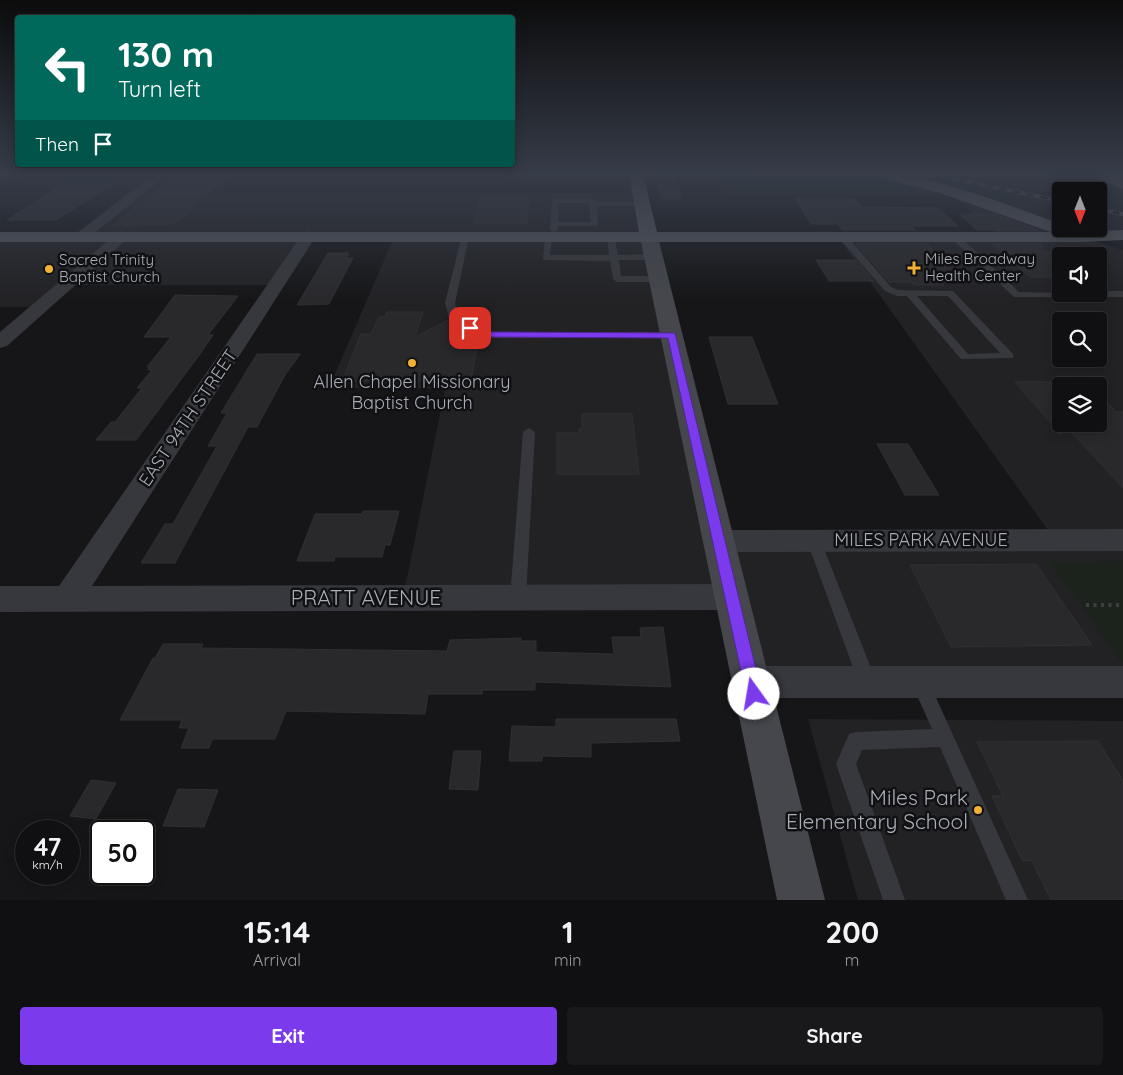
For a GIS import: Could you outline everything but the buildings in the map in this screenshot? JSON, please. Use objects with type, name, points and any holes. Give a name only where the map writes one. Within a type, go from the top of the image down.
[{"type":"main road","points":[[645,216],[801,900]]},
{"type":"main road","points":[[1021,216],[1052,226]]},
{"type":"main road","points":[[0,237],[465,237],[552,232],[611,237],[654,258],[844,237],[1052,237]]},
{"type":"main road","points":[[1108,236],[1123,235]]},
{"type":"main road","points":[[1086,238],[1123,250]]},
{"type":"main road","points":[[1091,238],[1123,242]]},
{"type":"street","points":[[82,236],[108,216]]},
{"type":"street","points":[[0,342],[122,236]]},
{"type":"street","name":"EAST 94TH STREET","points":[[67,599],[308,236]]},
{"type":"street","name":"MILES PARK AVENUE","points":[[719,541],[1123,540]]},
{"type":"street","name":"PRATT AVENUE","points":[[0,599],[732,597]]},
{"type":"street","points":[[751,682],[1123,682]]},
{"type":"lane","points":[[554,216],[546,258],[654,258]]},
{"type":"lane","points":[[552,232],[595,224],[594,216]]},
{"type":"lane","points":[[454,318],[450,303],[465,237]]},
{"type":"lane","points":[[611,237],[617,279],[654,258]]},
{"type":"lane","points":[[844,237],[888,289],[897,293],[910,293],[950,293],[1009,356],[965,356],[910,293]]},
{"type":"lane","points":[[955,237],[1017,295],[1123,294]]},
{"type":"lane","points":[[470,328],[492,335],[672,335]]},
{"type":"lane","points":[[518,598],[529,432]]},
{"type":"lane","points":[[814,540],[867,682]]},
{"type":"lane","points":[[920,682],[1017,900]]},
{"type":"lane","points":[[894,900],[846,764],[856,741],[945,738]]},
{"type":"path","points":[[1086,605],[1123,605]]},
{"type":"shaded area","points":[[107,216],[646,216],[719,541],[1055,540],[838,237],[1000,236],[976,216],[1052,216],[1052,238],[1085,238],[1123,250],[1123,682],[751,682],[732,597],[403,598],[445,389],[329,388],[394,237],[308,237],[276,285],[66,285],[41,307],[0,307],[0,237],[82,236]]},
{"type":"shaded area","points":[[1108,216],[1123,216],[1123,235],[1108,236]]},
{"type":"shaded area","points":[[1123,561],[1123,661],[1120,661],[1050,562]]},
{"type":"shaded area","name":"Miles Park Elementary School","points":[[808,719],[1123,721],[1123,900],[858,900]]},
{"type":"place","name":"Miles Broadway Health Center","points":[[914,268]]},
{"type":"place","name":"Sacred Trinity Baptist Church","points":[[49,269]]},
{"type":"place","name":"Allen Chapel Missionary Baptist Church","points":[[412,363]]},
{"type":"place","name":"Miles Park Elementary School","points":[[978,810]]},
{"type":"route","points":[[470,328],[492,335],[672,335],[754,694]]}]
